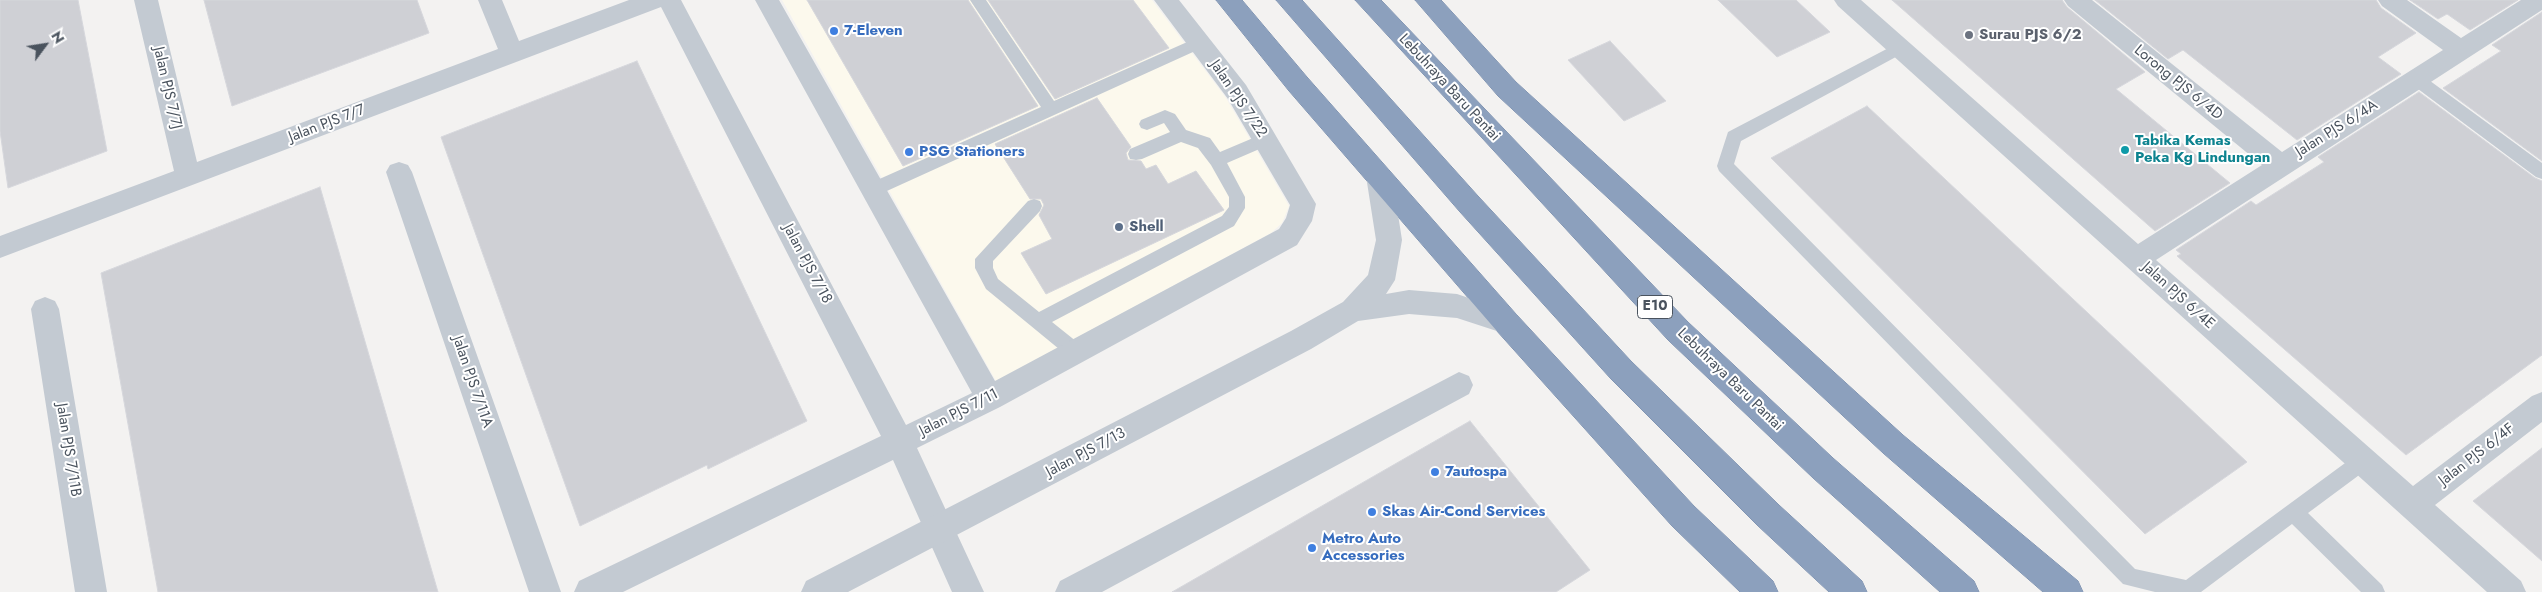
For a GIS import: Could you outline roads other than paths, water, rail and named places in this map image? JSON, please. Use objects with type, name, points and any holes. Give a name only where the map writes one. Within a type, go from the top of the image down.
[{"type":"highway","points":[[1228,0],[1298,84],[1506,322],[1683,516],[1762,592]]},
{"type":"highway","points":[[1288,0],[1469,204],[1621,370],[1768,515],[1851,592]]},
{"type":"highway","name":"Lebuhraya Baru Pantai","points":[[1367,0],[1678,331],[1823,468],[1963,592]]},
{"type":"highway","points":[[1427,0],[1514,96],[1893,444],[2035,568],[2067,592]]},
{"type":"street","name":"Jalan PJS 7/7J","points":[[146,0],[188,176]]},
{"type":"street","points":[[490,0],[512,54]]},
{"type":"street","name":"Jalan PJS 7/7","points":[[0,248],[654,0]]},
{"type":"street","name":"Jalan PJS 7/18","points":[[669,0],[900,443],[968,592]]},
{"type":"street","points":[[767,0],[990,398]]},
{"type":"street","name":"Jalan PJS 7/22","points":[[1166,0],[1237,92],[1303,204]]},
{"type":"street","name":"Jalan PJS 6/4E","points":[[1846,0],[2510,592]]},
{"type":"street","name":"Lorong PJS 6/4D","points":[[2076,0],[2280,165]]},
{"type":"street","points":[[2390,0],[2461,50]]},
{"type":"street","name":"Jalan PJS 6/4A","points":[[2136,258],[2539,0]]},
{"type":"street","name":"Jalan PJS 7/11A","points":[[400,172],[545,592]]},
{"type":"street","name":"Jalan PJS 7/13","points":[[817,592],[940,530],[1301,340],[1353,310],[1382,280],[1389,240],[1379,176]]},
{"type":"street","name":"Jalan PJS 7/11","points":[[590,592],[990,398],[1288,237],[1299,221],[1303,204]]},
{"type":"street","name":"Jalan PJS 7/13","points":[[1353,310],[1409,302],[1457,306],[1506,322]]},
{"type":"street","name":"Jalan PJS 7/11B","points":[[45,309],[91,592]]},
{"type":"street","points":[[1071,592],[1459,385]]},
{"type":"street","name":"Jalan PJS 6/4F","points":[[2412,505],[2542,405]]},
{"type":"lane","points":[[978,0],[1051,110]]},
{"type":"lane","points":[[872,190],[1199,42]]},
{"type":"lane","points":[[1900,48],[1734,137],[1725,166],[2130,577],[2188,590],[2363,461]]},
{"type":"lane","points":[[2416,79],[2542,172]]},
{"type":"lane","points":[[1038,322],[1228,220],[1237,208],[1237,197],[1217,160],[1204,143],[1180,135],[1169,118],[1165,116],[1146,124]]},
{"type":"lane","points":[[1136,154],[1180,135]]},
{"type":"lane","points":[[1217,160],[1265,138]]},
{"type":"lane","points":[[1034,206],[984,260],[984,268],[992,284],[1076,352]]},
{"type":"lane","points":[[2293,512],[2375,592]]},
{"type":"place","name":"7-Eleven","points":[[834,31]]},
{"type":"place","name":"Surau PJS 6/2","points":[[1969,35]]},
{"type":"place","name":"Tabika Kemas Peka Kg Lindungan","points":[[2125,150]]},
{"type":"place","name":"PSG Stationers","points":[[909,152]]},
{"type":"place","name":"Shell","points":[[1119,227]]},
{"type":"place","name":"7autospa","points":[[1435,472]]},
{"type":"place","name":"Skas Air-Cond Services","points":[[1372,512]]},
{"type":"place","name":"Metro Auto Accessories","points":[[1312,548]]}]
